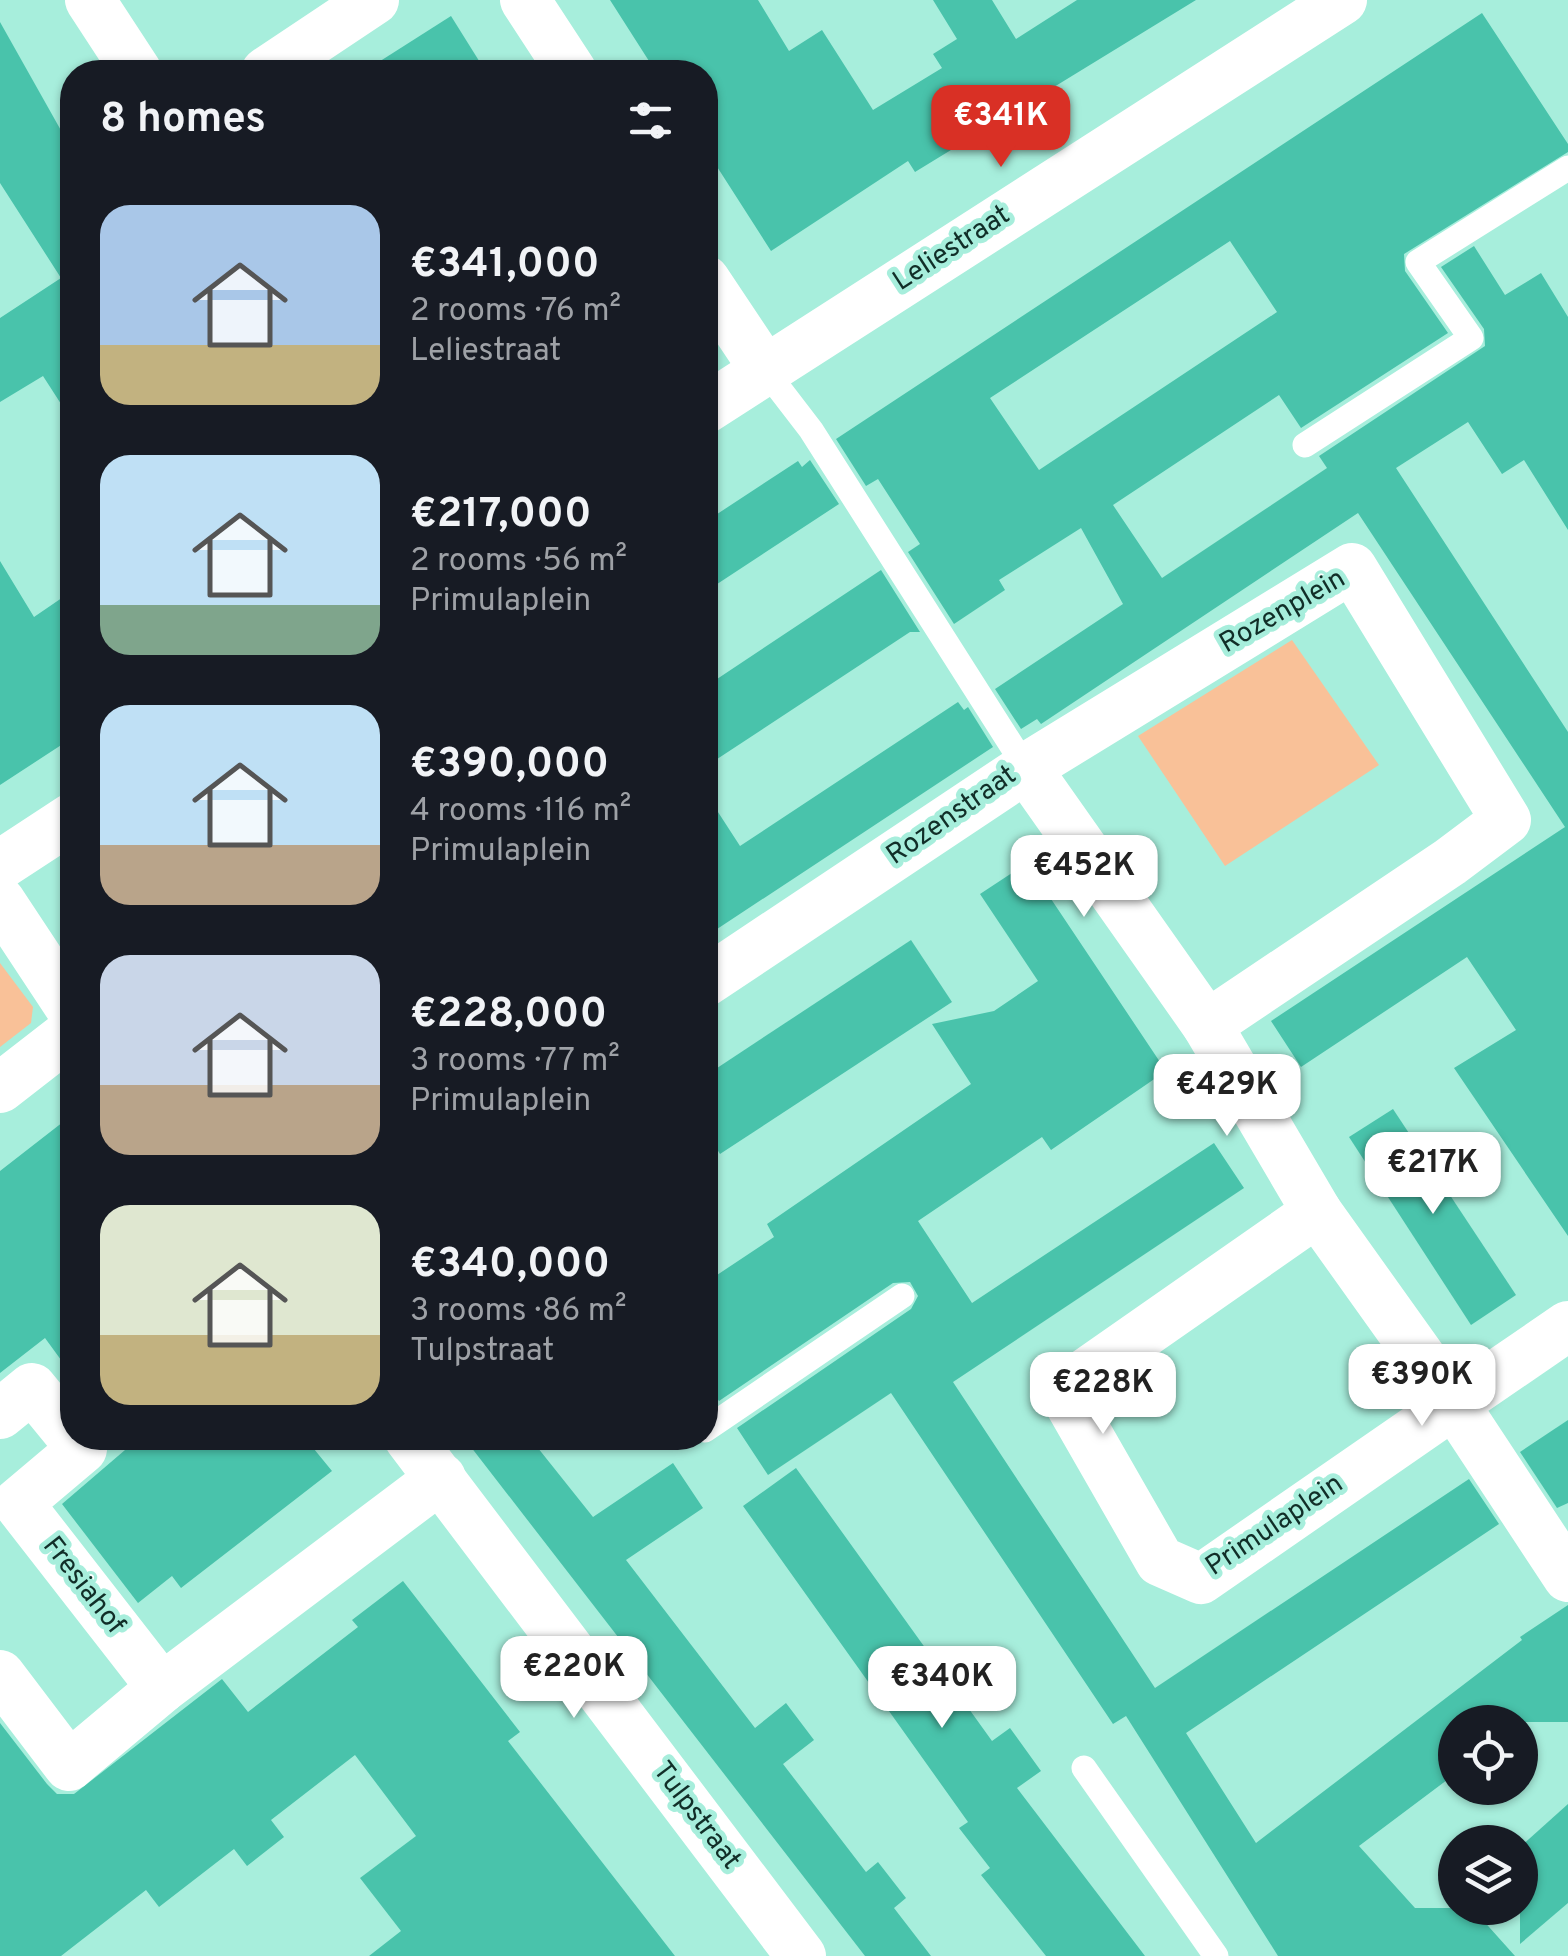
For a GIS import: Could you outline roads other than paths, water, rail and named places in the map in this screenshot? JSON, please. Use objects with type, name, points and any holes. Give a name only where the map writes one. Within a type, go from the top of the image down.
[{"type":"street","points":[[90,0],[129,60]]},
{"type":"street","points":[[284,60],[374,0]]},
{"type":"street","points":[[525,0],[564,60]]},
{"type":"street","name":"Leliestraat","points":[[718,401],[1342,0]]},
{"type":"street","points":[[718,299],[766,370]]},
{"type":"street","name":"Rozenplein","points":[[1026,768],[1352,568],[1506,820],[1207,1025]]},
{"type":"street","points":[[1026,768],[1207,1025],[1317,1212],[1454,1404],[1568,1577]]},
{"type":"street","name":"Rozenstraat","points":[[718,973],[1026,768]]},
{"type":"street","points":[[0,865],[60,826]]},
{"type":"street","points":[[0,900],[60,992]]},
{"type":"street","points":[[0,1088],[60,1041]]},
{"type":"street","name":"Primulaplein","points":[[1317,1212],[1062,1390],[1160,1561],[1201,1579],[1454,1404]]},
{"type":"street","points":[[1454,1404],[1568,1326]]},
{"type":"street","name":"Fresiahof","points":[[0,1414],[32,1388],[60,1422]]},
{"type":"street","name":"Fresiahof","points":[[81,1450],[18,1503],[162,1688]]},
{"type":"street","name":"Tulpstraat","points":[[419,1450],[801,1956]]},
{"type":"street","points":[[0,1675],[68,1766],[162,1688],[441,1478]]},
{"type":"lane","points":[[1305,445],[1471,338],[1418,262],[1568,168]]},
{"type":"lane","name":"Rozenstraat","points":[[766,370],[811,430],[1026,768]]},
{"type":"lane","points":[[718,1421],[902,1296]]},
{"type":"lane","points":[[1084,1768],[1216,1956]]}]
